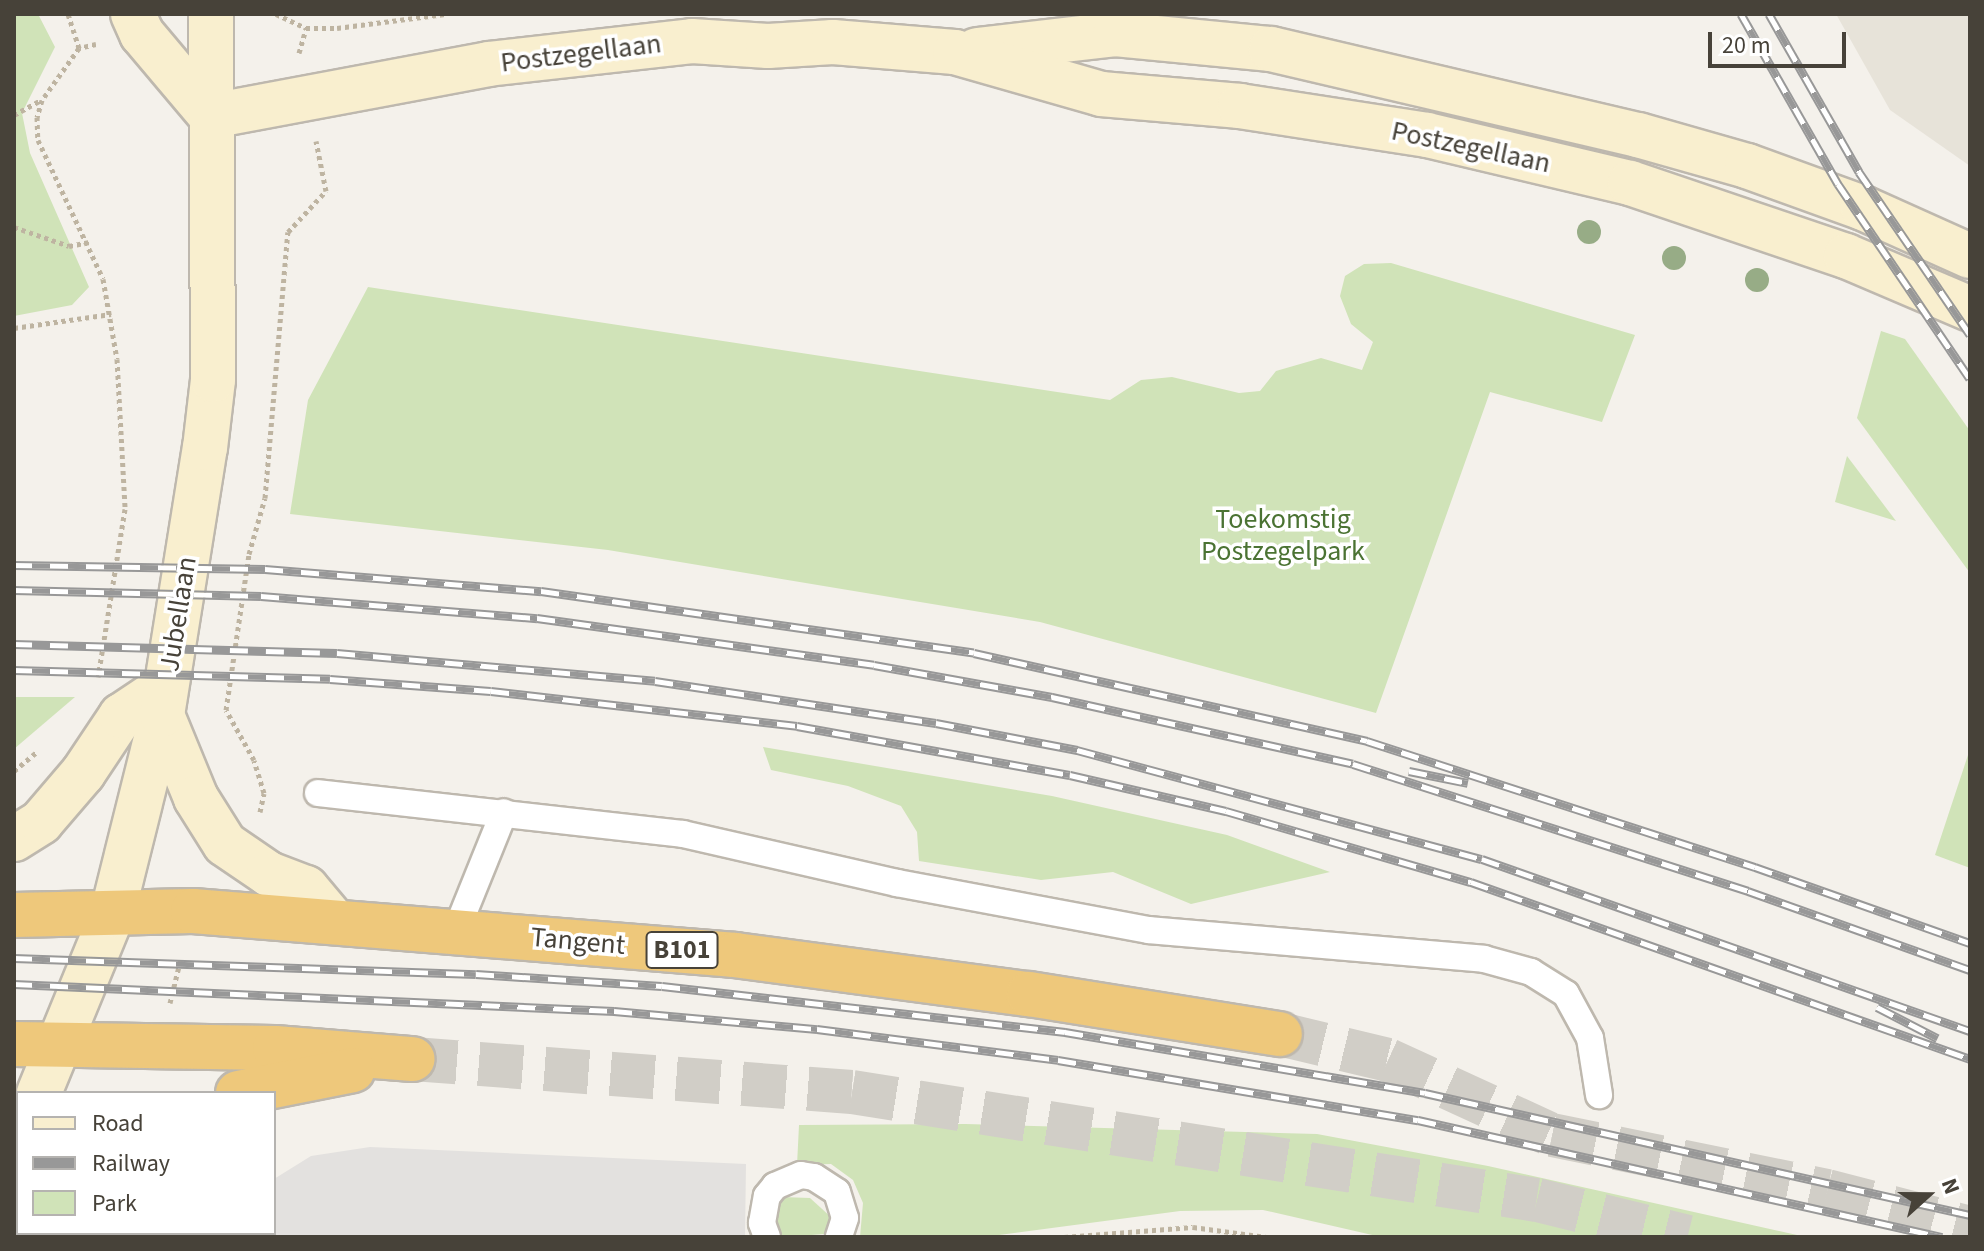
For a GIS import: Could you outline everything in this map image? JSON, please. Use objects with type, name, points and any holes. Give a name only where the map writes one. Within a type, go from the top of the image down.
[{"type":"highway","name":"Tangent","points":[[14,915],[193,911],[735,955],[1029,994],[1280,1034]]},
{"type":"highway","points":[[14,1044],[160,1045],[408,1059],[248,1091]]},
{"type":"main road","points":[[133,14],[142,34],[211,116]]},
{"type":"main road","name":"Jubellaan","points":[[40,1091],[63,1042],[112,915],[164,701],[213,380],[211,14]]},
{"type":"main road","name":"Postzegellaan","points":[[211,116],[488,64],[692,41],[768,46],[833,42],[955,52],[1115,34],[1271,49],[1638,135],[1747,166],[1863,208],[1970,256]]},
{"type":"main road","name":"Postzegellaan","points":[[955,52],[1101,94],[1240,106],[1427,135],[1630,183],[1846,256],[1970,309]]},
{"type":"main road","points":[[14,839],[41,822],[75,783],[121,716],[164,701],[196,798],[225,844],[269,874],[306,888],[333,920]]},
{"type":"lane","points":[[318,793],[683,834],[897,883],[1148,930],[1440,952],[1517,966],[1549,981],[1579,1012],[1593,1052],[1599,1095]]},
{"type":"lane","points":[[456,931],[504,812]]},
{"type":"lane","points":[[767,1237],[762,1223],[767,1196],[775,1186],[801,1175],[814,1177],[837,1192],[845,1218],[839,1237]]},
{"type":"path","points":[[14,115],[42,100],[79,48],[68,14]]},
{"type":"path","points":[[276,14],[306,28],[337,28],[445,14]]},
{"type":"path","points":[[225,844],[259,817],[264,793],[254,760],[226,710],[249,554],[265,498],[288,232],[326,191],[307,98]]},
{"type":"path","points":[[42,100],[38,140],[90,242],[111,314],[125,509],[96,689]]},
{"type":"path","points":[[14,227],[69,246],[90,242]]},
{"type":"path","points":[[14,328],[111,314]]},
{"type":"path","points":[[14,771],[46,747]]},
{"type":"path","points":[[160,1045],[193,911]]},
{"type":"path","points":[[1064,1237],[1193,1227],[1266,1237]]},
{"type":"shaded area","points":[[1836,14],[1970,14],[1970,166],[1890,110]]},
{"type":"shaded area","points":[[370,1147],[746,1164],[745,1237],[204,1237],[276,1235],[276,1178],[311,1156]]},
{"type":"green space","points":[[14,14],[38,14],[55,47],[22,113],[30,153],[89,287],[72,305],[14,316]]},
{"type":"green space","name":"Toekomstig Postzegelpark","points":[[1391,263],[1635,335],[1602,422],[1490,392],[1376,713],[1040,622],[608,550],[290,514],[308,400],[368,287],[1110,400],[1141,380],[1172,377],[1239,393],[1260,391],[1276,371],[1321,358],[1362,370],[1373,342],[1351,324],[1340,296],[1345,276],[1364,264]]},
{"type":"green space","points":[[1881,331],[1905,339],[1970,431],[1970,573],[1857,418]]},
{"type":"green space","points":[[1847,456],[1896,521],[1835,502]]},
{"type":"green space","points":[[14,697],[75,697],[14,749]]},
{"type":"green space","points":[[763,747],[1052,796],[1227,835],[1330,872],[1191,904],[1113,872],[1041,880],[919,861],[917,832],[901,806],[848,786],[771,770]]},
{"type":"green space","points":[[1970,749],[1970,868],[1935,855]]},
{"type":"green space","points":[[966,1124],[1317,1134],[1488,1166],[1806,1237],[1381,1237],[1263,1210],[1180,1211],[984,1237],[860,1237],[863,1203],[853,1180],[831,1164],[797,1165],[799,1125]]},
{"type":"green space","points":[[782,1197],[810,1198],[832,1218],[824,1234],[787,1237],[771,1231],[769,1216]]},
{"type":"tunnel","points":[[1280,1034],[1388,1060],[1552,1135],[1827,1191],[1970,1228]]},
{"type":"tunnel","points":[[413,1059],[852,1092],[1537,1200],[1688,1237]]},
{"type":"railway","points":[[1741,14],[1838,184],[1970,379]]},
{"type":"railway","points":[[1769,14],[1859,172],[1970,335]]},
{"type":"railway","points":[[14,565],[265,569],[541,591],[974,653],[1367,741],[1755,867],[1970,943]]},
{"type":"railway","points":[[14,590],[261,596],[537,618],[874,665],[1052,697],[1353,764],[1748,891],[1970,970]]},
{"type":"railway","points":[[14,644],[337,653],[655,681],[936,723],[1077,750],[1482,859],[1970,1031]]},
{"type":"railway","points":[[14,670],[330,679],[491,691],[797,726],[1070,775],[1226,811],[1471,882],[1970,1059]]},
{"type":"railway","points":[[1409,771],[1468,783]]},
{"type":"railway","points":[[14,958],[476,974],[662,986],[1065,1032],[1425,1093],[1970,1215]]},
{"type":"railway","points":[[14,984],[614,1011],[817,1029],[1058,1060],[1418,1120],[1942,1237]]},
{"type":"railway","points":[[1877,1007],[1937,1038]]}]
